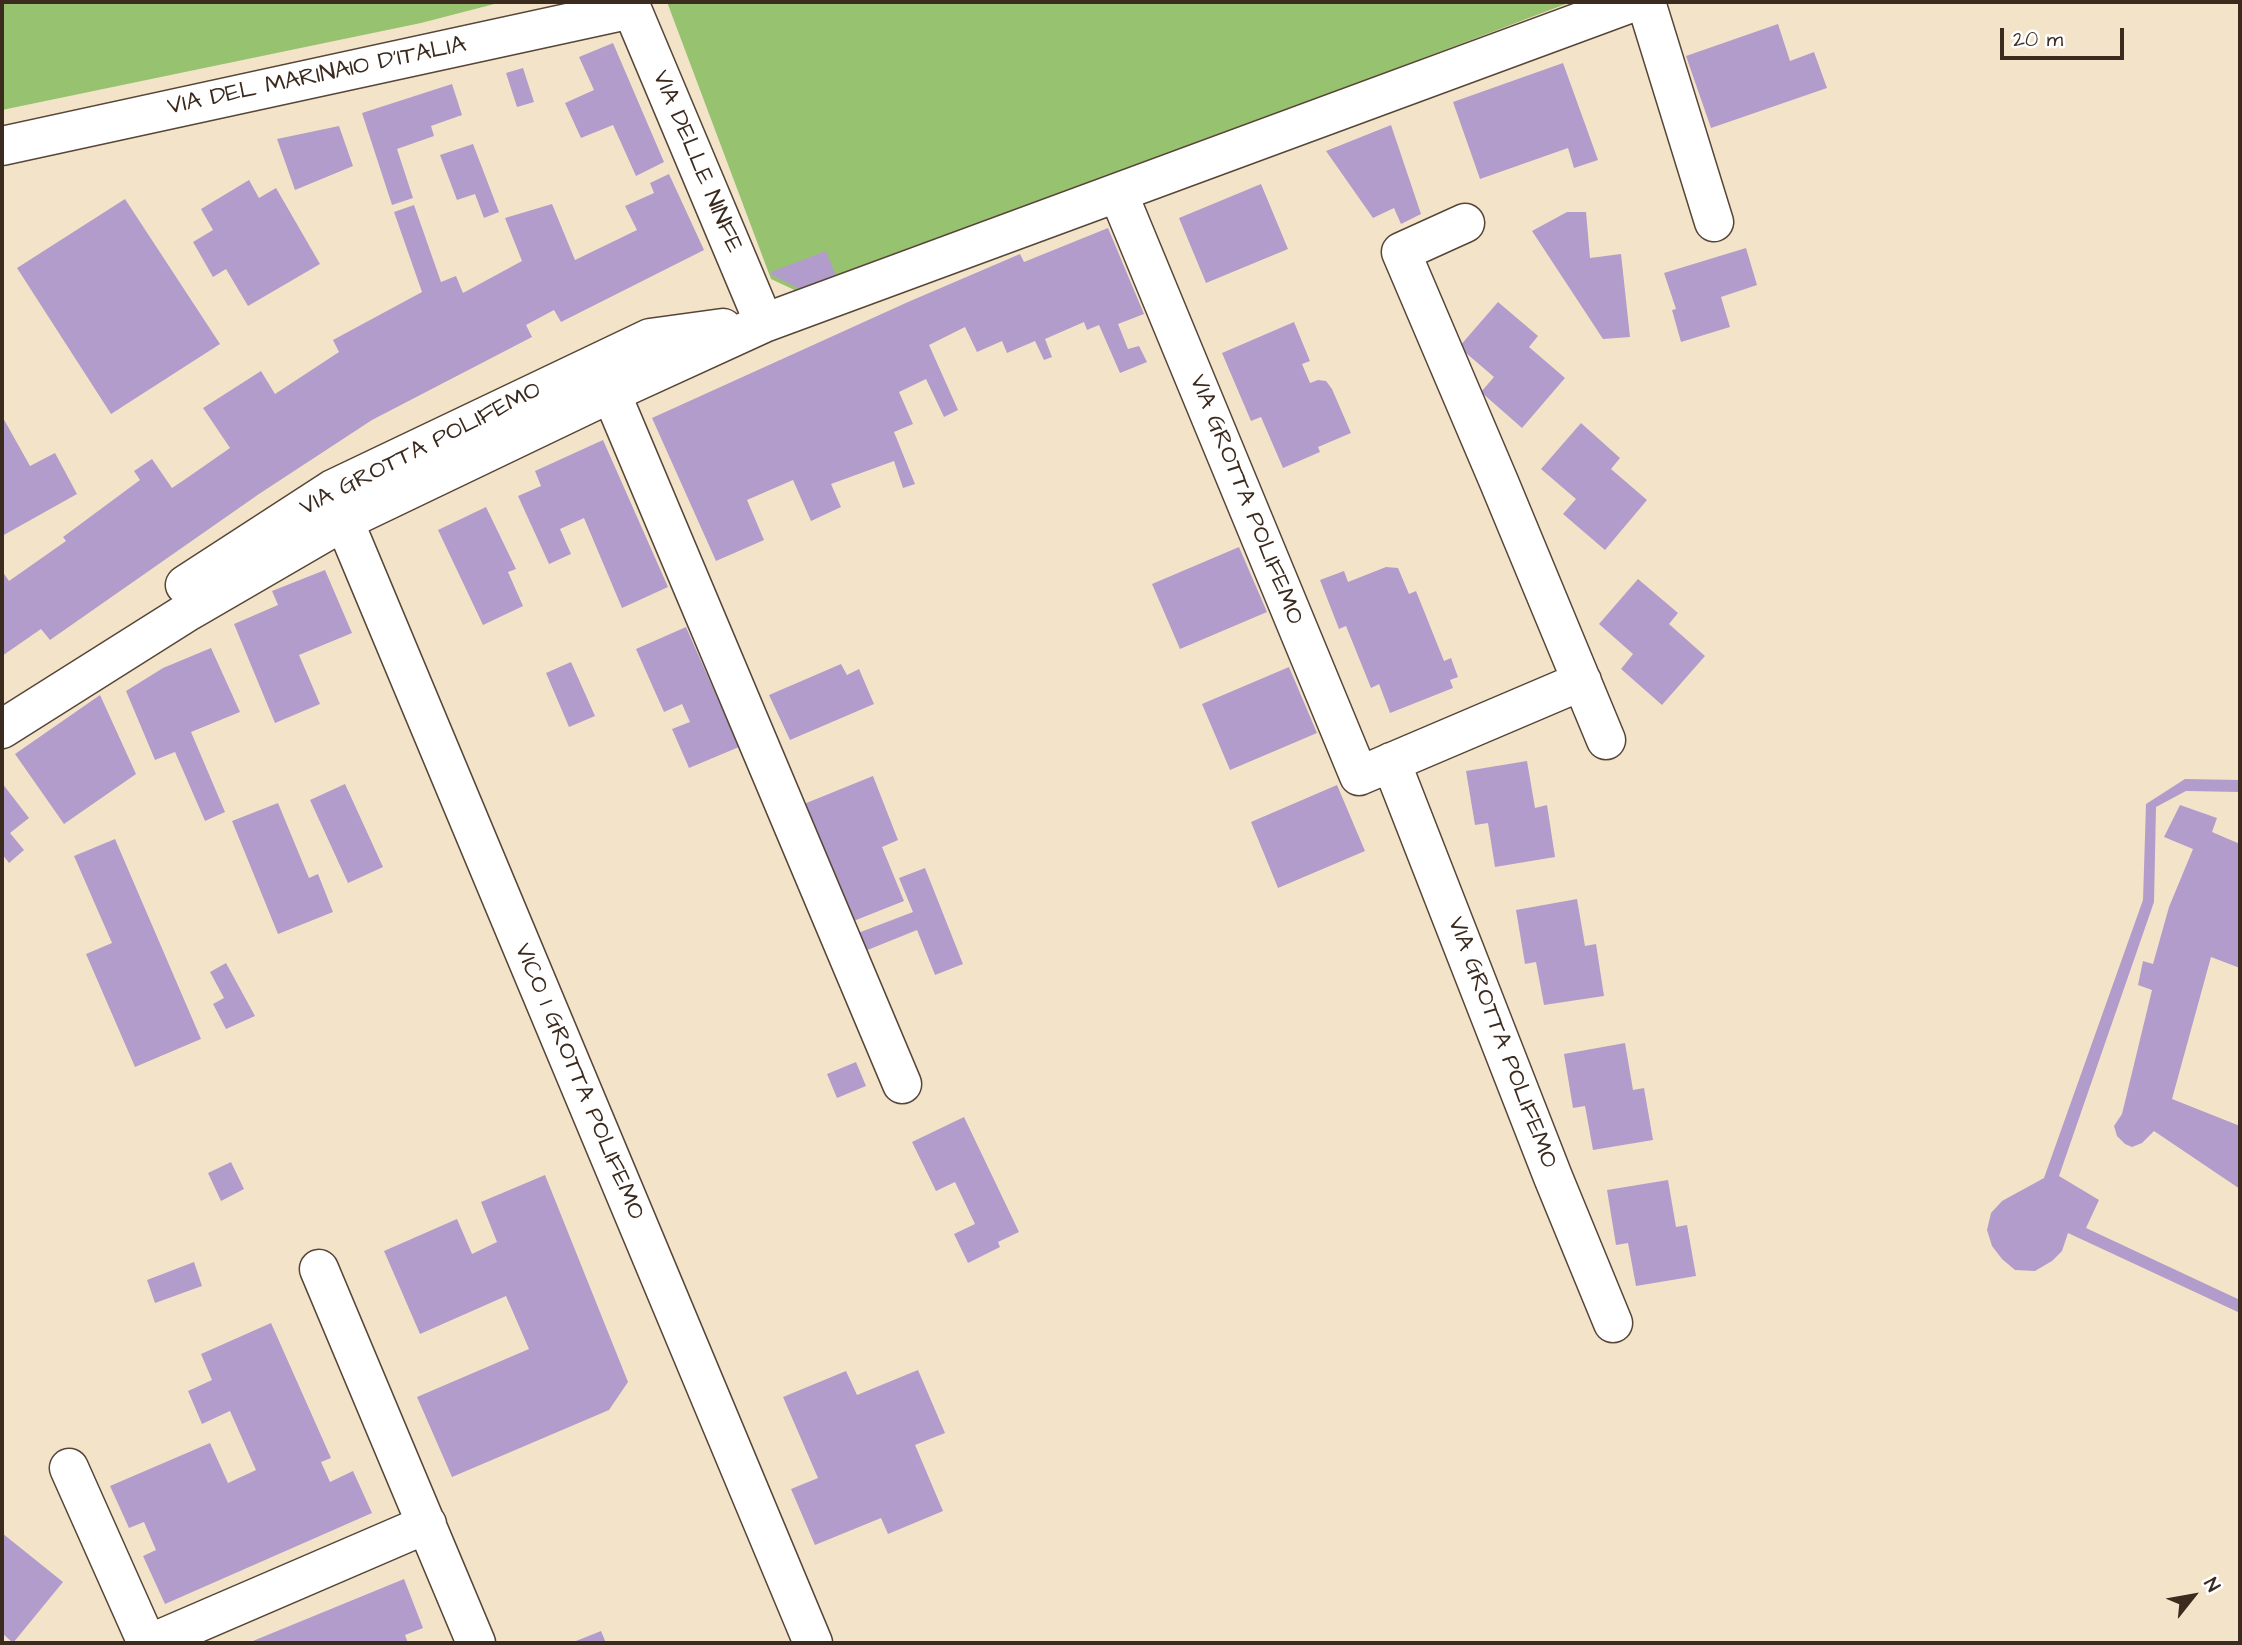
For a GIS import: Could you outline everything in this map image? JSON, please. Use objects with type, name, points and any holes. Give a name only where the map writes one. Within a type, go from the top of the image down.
[{"type":"street","name":"VIA GROTTA POLIFEMO","points":[[2,729],[189,611],[344,521],[764,323],[1634,2]]},
{"type":"street","points":[[1646,2],[1714,222]]},
{"type":"street","name":"VIA DEL MARINAIO D'ITALIA","points":[[2,146],[630,5]]},
{"type":"street","name":"VIA DELLE NINFE","points":[[630,5],[764,323]]},
{"type":"street","name":"VIA GROTTA POLIFEMO","points":[[1118,193],[1359,776],[1582,681]]},
{"type":"street","points":[[1465,223],[1401,252],[1606,740]]},
{"type":"street","name":"VIA GROTTA POLIFEMO","points":[[2,712],[182,587],[333,489],[650,338],[764,323]]},
{"type":"street","points":[[611,393],[902,1084]]},
{"type":"street","name":"VICO 1 GROTTA POLIFEMO","points":[[344,521],[813,1643]]},
{"type":"street","name":"VIA GROTTA POLIFEMO","points":[[1391,762],[1553,1177],[1613,1322]]},
{"type":"street","points":[[319,1269],[476,1643]]},
{"type":"street","points":[[69,1468],[149,1643],[426,1524]]},
{"type":"green space","points":[[2,2],[502,2],[421,23],[2,110]]},
{"type":"green space","points":[[667,2],[1571,2],[803,294],[771,279]]},
{"type":"building","points":[[1778,24],[1790,61],[1814,52],[1827,88],[1711,128],[1686,56]]},
{"type":"building","points":[[613,43],[664,162],[636,176],[613,125],[581,138],[565,103],[594,90],[579,57]]},
{"type":"building","points":[[1563,63],[1598,160],[1574,168],[1568,148],[1480,179],[1453,102]]},
{"type":"building","points":[[523,68],[534,102],[517,107],[506,73]]},
{"type":"building","points":[[452,84],[462,115],[431,126],[434,136],[397,149],[413,198],[392,205],[362,113]]},
{"type":"building","points":[[1391,125],[1421,214],[1401,224],[1394,208],[1373,218],[1326,151]]},
{"type":"building","points":[[339,126],[353,166],[295,190],[277,139]]},
{"type":"building","points":[[473,144],[499,212],[484,218],[475,194],[457,200],[440,155]]},
{"type":"building","points":[[669,174],[704,250],[561,322],[554,310],[526,325],[532,337],[372,420],[259,494],[50,640],[41,629],[2,656],[2,571],[9,581],[66,541],[63,537],[140,480],[134,471],[152,459],[172,488],[230,448],[203,408],[261,371],[275,394],[339,352],[333,340],[422,292],[394,212],[414,205],[441,282],[456,276],[463,293],[522,261],[505,218],[552,204],[575,260],[637,230],[625,206],[654,193],[650,183]]},
{"type":"building","points":[[249,180],[259,198],[276,188],[320,264],[248,306],[226,269],[213,277],[193,242],[213,230],[201,209]]},
{"type":"building","points":[[1261,184],[1288,249],[1206,283],[1179,218]]},
{"type":"building","points":[[125,199],[220,344],[111,414],[17,268]]},
{"type":"building","points":[[1567,212],[1586,212],[1590,258],[1621,254],[1630,337],[1603,339],[1532,231]]},
{"type":"building","points":[[1108,228],[1144,314],[1118,324],[1128,349],[1139,346],[1147,362],[1120,373],[1099,325],[1087,330],[1084,322],[1045,339],[1052,357],[1044,360],[1035,341],[1007,353],[1002,341],[977,352],[965,327],[929,345],[958,410],[944,417],[926,379],[899,392],[913,424],[894,432],[915,484],[903,488],[894,461],[831,484],[841,507],[811,521],[793,480],[747,500],[764,540],[716,561],[652,418],[1020,254],[1024,262]]},
{"type":"building","points":[[1746,248],[1757,285],[1721,297],[1730,327],[1681,342],[1672,310],[1676,309],[1664,273]]},
{"type":"building","points":[[826,251],[836,276],[802,290],[772,275],[771,272]]},
{"type":"building","points":[[1498,302],[1538,336],[1529,347],[1565,378],[1522,428],[1481,392],[1494,377],[1459,347]]},
{"type":"building","points":[[1294,322],[1310,361],[1302,364],[1310,383],[1326,381],[1351,433],[1318,447],[1320,452],[1283,468],[1261,417],[1251,421],[1222,353]]},
{"type":"building","points":[[2,416],[30,466],[55,453],[77,494],[2,536]]},
{"type":"building","points":[[1581,423],[1620,458],[1611,469],[1647,500],[1605,550],[1563,514],[1576,499],[1541,469]]},
{"type":"building","points":[[603,440],[668,587],[622,608],[584,518],[560,529],[571,554],[549,564],[518,496],[541,486],[535,471]]},
{"type":"building","points":[[486,507],[516,569],[508,572],[523,606],[483,625],[438,530]]},
{"type":"building","points":[[1239,547],[1267,612],[1180,649],[1152,584]]},
{"type":"building","points":[[1386,567],[1398,568],[1409,594],[1416,591],[1444,661],[1451,658],[1458,677],[1450,680],[1453,688],[1390,713],[1379,684],[1371,688],[1346,626],[1339,629],[1320,580],[1344,571],[1348,582]]},
{"type":"building","points":[[325,570],[352,633],[299,655],[320,704],[275,723],[234,624],[278,605],[272,591]]},
{"type":"building","points":[[1638,579],[1678,613],[1669,624],[1705,656],[1662,705],[1621,669],[1633,654],[1599,624]]},
{"type":"building","points":[[686,627],[739,747],[689,768],[672,729],[690,722],[682,704],[664,712],[636,649]]},
{"type":"building","points":[[211,648],[240,712],[191,732],[225,812],[205,821],[175,752],[155,760],[126,691],[163,668]]},
{"type":"building","points":[[571,662],[595,716],[569,727],[546,673]]},
{"type":"building","points":[[841,664],[847,675],[859,669],[874,704],[790,740],[769,695]]},
{"type":"building","points":[[1289,667],[1317,733],[1230,770],[1202,704]]},
{"type":"building","points":[[100,695],[136,774],[64,824],[15,754]]},
{"type":"building","points":[[1527,761],[1535,808],[1547,805],[1555,857],[1495,867],[1488,823],[1475,825],[1466,771]]},
{"type":"building","points":[[873,776],[898,840],[882,847],[904,901],[846,924],[799,806]]},
{"type":"building","points":[[2185,779],[2240,780],[2240,792],[2186,791],[2156,807],[2154,902],[2059,1176],[2099,1200],[2086,1228],[2240,1300],[2240,1313],[2068,1233],[2062,1251],[2052,1261],[2035,1271],[2015,1270],[1992,1246],[1987,1230],[1991,1213],[2002,1201],[2044,1178],[2143,900],[2146,804]]},
{"type":"building","points":[[2,783],[29,818],[10,833],[24,850],[9,863],[2,854]]},
{"type":"building","points":[[345,784],[383,867],[348,883],[310,800]]},
{"type":"building","points":[[1337,785],[1365,851],[1278,888],[1251,822]]},
{"type":"building","points":[[278,803],[309,878],[318,874],[333,912],[278,934],[232,821]]},
{"type":"building","points":[[2180,805],[2217,818],[2212,832],[2240,844],[2240,968],[2211,957],[2172,1099],[2240,1126],[2240,1189],[2154,1131],[2142,1143],[2132,1147],[2117,1136],[2114,1126],[2122,1114],[2152,990],[2138,985],[2143,961],[2153,964],[2169,907],[2193,849],[2164,837]]},
{"type":"building","points":[[115,839],[201,1039],[135,1067],[86,954],[112,943],[74,856]]},
{"type":"building","points":[[925,868],[963,964],[935,975],[917,930],[865,951],[858,933],[913,912],[899,878]]},
{"type":"building","points":[[1577,899],[1585,946],[1596,944],[1604,996],[1544,1005],[1536,962],[1525,964],[1516,910]]},
{"type":"building","points":[[226,963],[255,1016],[226,1029],[213,1004],[224,998],[210,972]]},
{"type":"building","points":[[1625,1043],[1633,1090],[1644,1088],[1653,1140],[1593,1150],[1585,1106],[1573,1108],[1564,1054]]},
{"type":"building","points":[[856,1062],[866,1086],[837,1098],[827,1074]]},
{"type":"building","points":[[964,1117],[1019,1232],[998,1242],[1000,1247],[968,1263],[954,1234],[975,1224],[955,1182],[936,1191],[912,1142]]},
{"type":"building","points":[[231,1162],[244,1189],[221,1201],[208,1173]]},
{"type":"building","points":[[545,1175],[628,1382],[609,1410],[452,1477],[417,1397],[529,1349],[506,1296],[420,1334],[384,1251],[457,1219],[472,1254],[497,1242],[481,1202]]},
{"type":"building","points":[[1668,1180],[1676,1227],[1687,1225],[1696,1276],[1636,1286],[1628,1243],[1616,1245],[1607,1190]]},
{"type":"building","points":[[194,1262],[202,1286],[155,1303],[147,1280]]},
{"type":"building","points":[[271,1323],[331,1458],[321,1462],[330,1482],[353,1471],[372,1513],[165,1604],[143,1556],[156,1550],[144,1522],[129,1528],[110,1486],[210,1443],[228,1483],[256,1470],[230,1411],[202,1424],[188,1391],[212,1380],[201,1354]]},
{"type":"building","points":[[918,1370],[945,1433],[915,1445],[943,1511],[888,1534],[881,1518],[815,1545],[791,1489],[818,1478],[783,1397],[846,1371],[857,1395]]},
{"type":"building","points":[[2,1533],[63,1582],[13,1643],[2,1633]]},
{"type":"building","points":[[404,1579],[423,1628],[405,1635],[408,1643],[248,1643]]},
{"type":"building","points":[[601,1631],[606,1643],[571,1643]]}]
